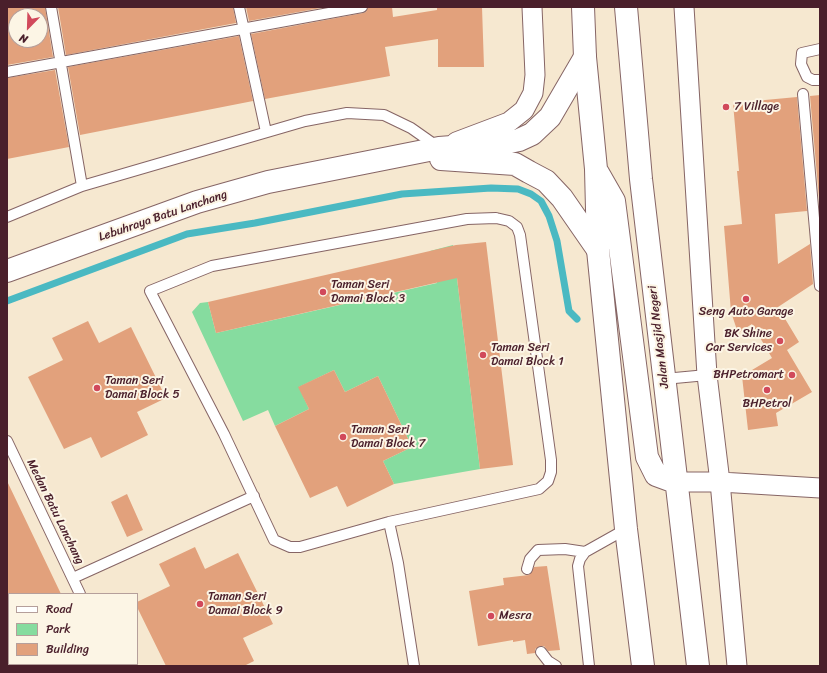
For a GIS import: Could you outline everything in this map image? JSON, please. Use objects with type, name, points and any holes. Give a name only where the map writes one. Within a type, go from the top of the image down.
[{"type":"main road","points":[[583,7],[585,57],[596,169],[598,250],[626,529],[643,666]]},
{"type":"main road","name":"Jalan Masjid Negeri","points":[[626,7],[641,178],[675,482],[698,666]]},
{"type":"main road","name":"Lebuhraya Batu Lanchang","points":[[8,267],[197,202],[268,182],[392,156],[439,148],[505,143],[532,134],[542,126],[556,110],[585,57]]},
{"type":"main road","name":"Lebuhraya Batu Lanchang","points":[[392,156],[515,164],[546,181],[562,198],[598,250]]},
{"type":"main road","points":[[596,169],[614,201],[647,458],[656,475],[675,482]]},
{"type":"street","points":[[439,148],[509,122],[524,110],[533,93],[535,76],[532,7]]},
{"type":"street","points":[[684,7],[707,375],[720,482],[737,666]]},
{"type":"street","points":[[675,482],[720,482],[820,488]]},
{"type":"lane","points":[[51,7],[82,186]]},
{"type":"lane","points":[[239,7],[266,132]]},
{"type":"lane","points":[[7,72],[362,7]]},
{"type":"lane","points":[[820,49],[802,52],[803,71],[807,77],[813,80],[820,80]]},
{"type":"lane","points":[[803,94],[820,286]]},
{"type":"lane","points":[[7,217],[82,186],[304,121],[347,113],[384,115],[411,128],[439,148]]},
{"type":"lane","points":[[467,218],[496,218],[508,221],[517,227],[520,235],[551,460],[551,472],[548,481],[539,489],[389,522],[300,547],[290,547],[274,540],[254,496],[224,434],[150,291],[198,270],[219,264],[467,218]]},
{"type":"lane","points":[[664,380],[707,375]]},
{"type":"lane","name":"Medan Batu Lanchang","points":[[8,445],[80,593]]},
{"type":"lane","points":[[73,578],[254,496]]},
{"type":"lane","points":[[389,522],[398,563],[414,666]]},
{"type":"lane","points":[[589,666],[578,566],[580,559],[585,552],[626,529]]},
{"type":"lane","points":[[526,569],[530,559],[538,550],[565,549],[585,552]]},
{"type":"lane","points":[[541,652],[548,661],[556,666]]},
{"type":"green space","points":[[453,245],[480,469],[394,484],[383,461],[412,447],[378,376],[345,392],[334,370],[299,387],[309,409],[275,426],[268,410],[243,421],[192,312],[200,303],[208,302],[216,333],[437,283],[430,251]]},
{"type":"building","points":[[7,7],[45,7],[8,8],[8,48],[48,48],[48,26],[53,57],[7,65]]},
{"type":"building","points":[[58,7],[233,7],[236,23],[66,55]]},
{"type":"building","points":[[246,7],[326,7],[249,21]]},
{"type":"building","points":[[368,7],[392,7],[393,17],[437,10],[437,7],[482,7],[484,67],[438,67],[438,39],[385,47],[390,76],[265,99],[251,34],[363,13],[366,12]]},
{"type":"building","points":[[239,36],[253,101],[80,135],[68,67]]},
{"type":"building","points":[[55,70],[69,147],[7,159],[7,78]]},
{"type":"building","points":[[820,95],[820,210],[810,96]]},
{"type":"building","points":[[797,97],[807,211],[775,214],[778,264],[810,244],[813,284],[778,307],[799,342],[787,350],[812,392],[776,413],[778,426],[748,430],[742,376],[772,358],[752,324],[738,333],[731,312],[724,226],[742,224],[733,103]]},
{"type":"building","points":[[486,242],[513,465],[480,469],[457,278],[216,333],[208,302],[456,245]]},
{"type":"building","name":"Taman Seri Damai Block 5","points":[[88,321],[99,343],[131,327],[166,398],[137,412],[148,435],[101,458],[91,437],[64,449],[28,377],[63,360],[52,338]]},
{"type":"building","name":"Taman Seri Damai Block 7","points":[[334,370],[345,392],[378,376],[412,447],[383,461],[394,484],[347,507],[337,486],[310,498],[275,426],[309,409],[298,387]]},
{"type":"building","points":[[7,481],[61,593],[7,594]]},
{"type":"building","points":[[127,494],[143,530],[127,537],[111,502]]},
{"type":"building","name":"Taman Seri Damai Block 9","points":[[195,547],[205,569],[238,553],[273,624],[243,638],[254,661],[244,666],[166,666],[138,609],[138,602],[170,586],[159,564]]},
{"type":"building","points":[[547,566],[560,650],[548,651],[544,646],[540,646],[535,649],[535,653],[527,654],[525,640],[513,642],[513,640],[478,646],[469,591],[504,585],[503,578],[529,575],[534,567]]},
{"type":"waterway","points":[[7,301],[187,234],[255,223],[402,194],[491,188],[518,189],[531,194],[541,201],[549,216],[557,241],[569,311],[577,319]]},
{"type":"place","name":"7 Village","points":[[726,107]]},
{"type":"place","name":"Taman Seri Damai Block 3","points":[[323,292]]},
{"type":"place","name":"Seng Auto Garage","points":[[746,299]]},
{"type":"place","name":"BK Shine Car Services","points":[[780,341]]},
{"type":"place","name":"Taman Seri Damai Block 1","points":[[483,355]]},
{"type":"place","name":"BHPetromart","points":[[792,375]]},
{"type":"place","name":"Taman Seri Damai Block 5","points":[[97,388]]},
{"type":"place","name":"BHPetrol","points":[[767,390]]},
{"type":"place","name":"Taman Seri Damai Block 7","points":[[343,437]]},
{"type":"place","name":"Taman Seri Damai Block 9","points":[[200,604]]},
{"type":"place","name":"Mesra","points":[[491,616]]}]
